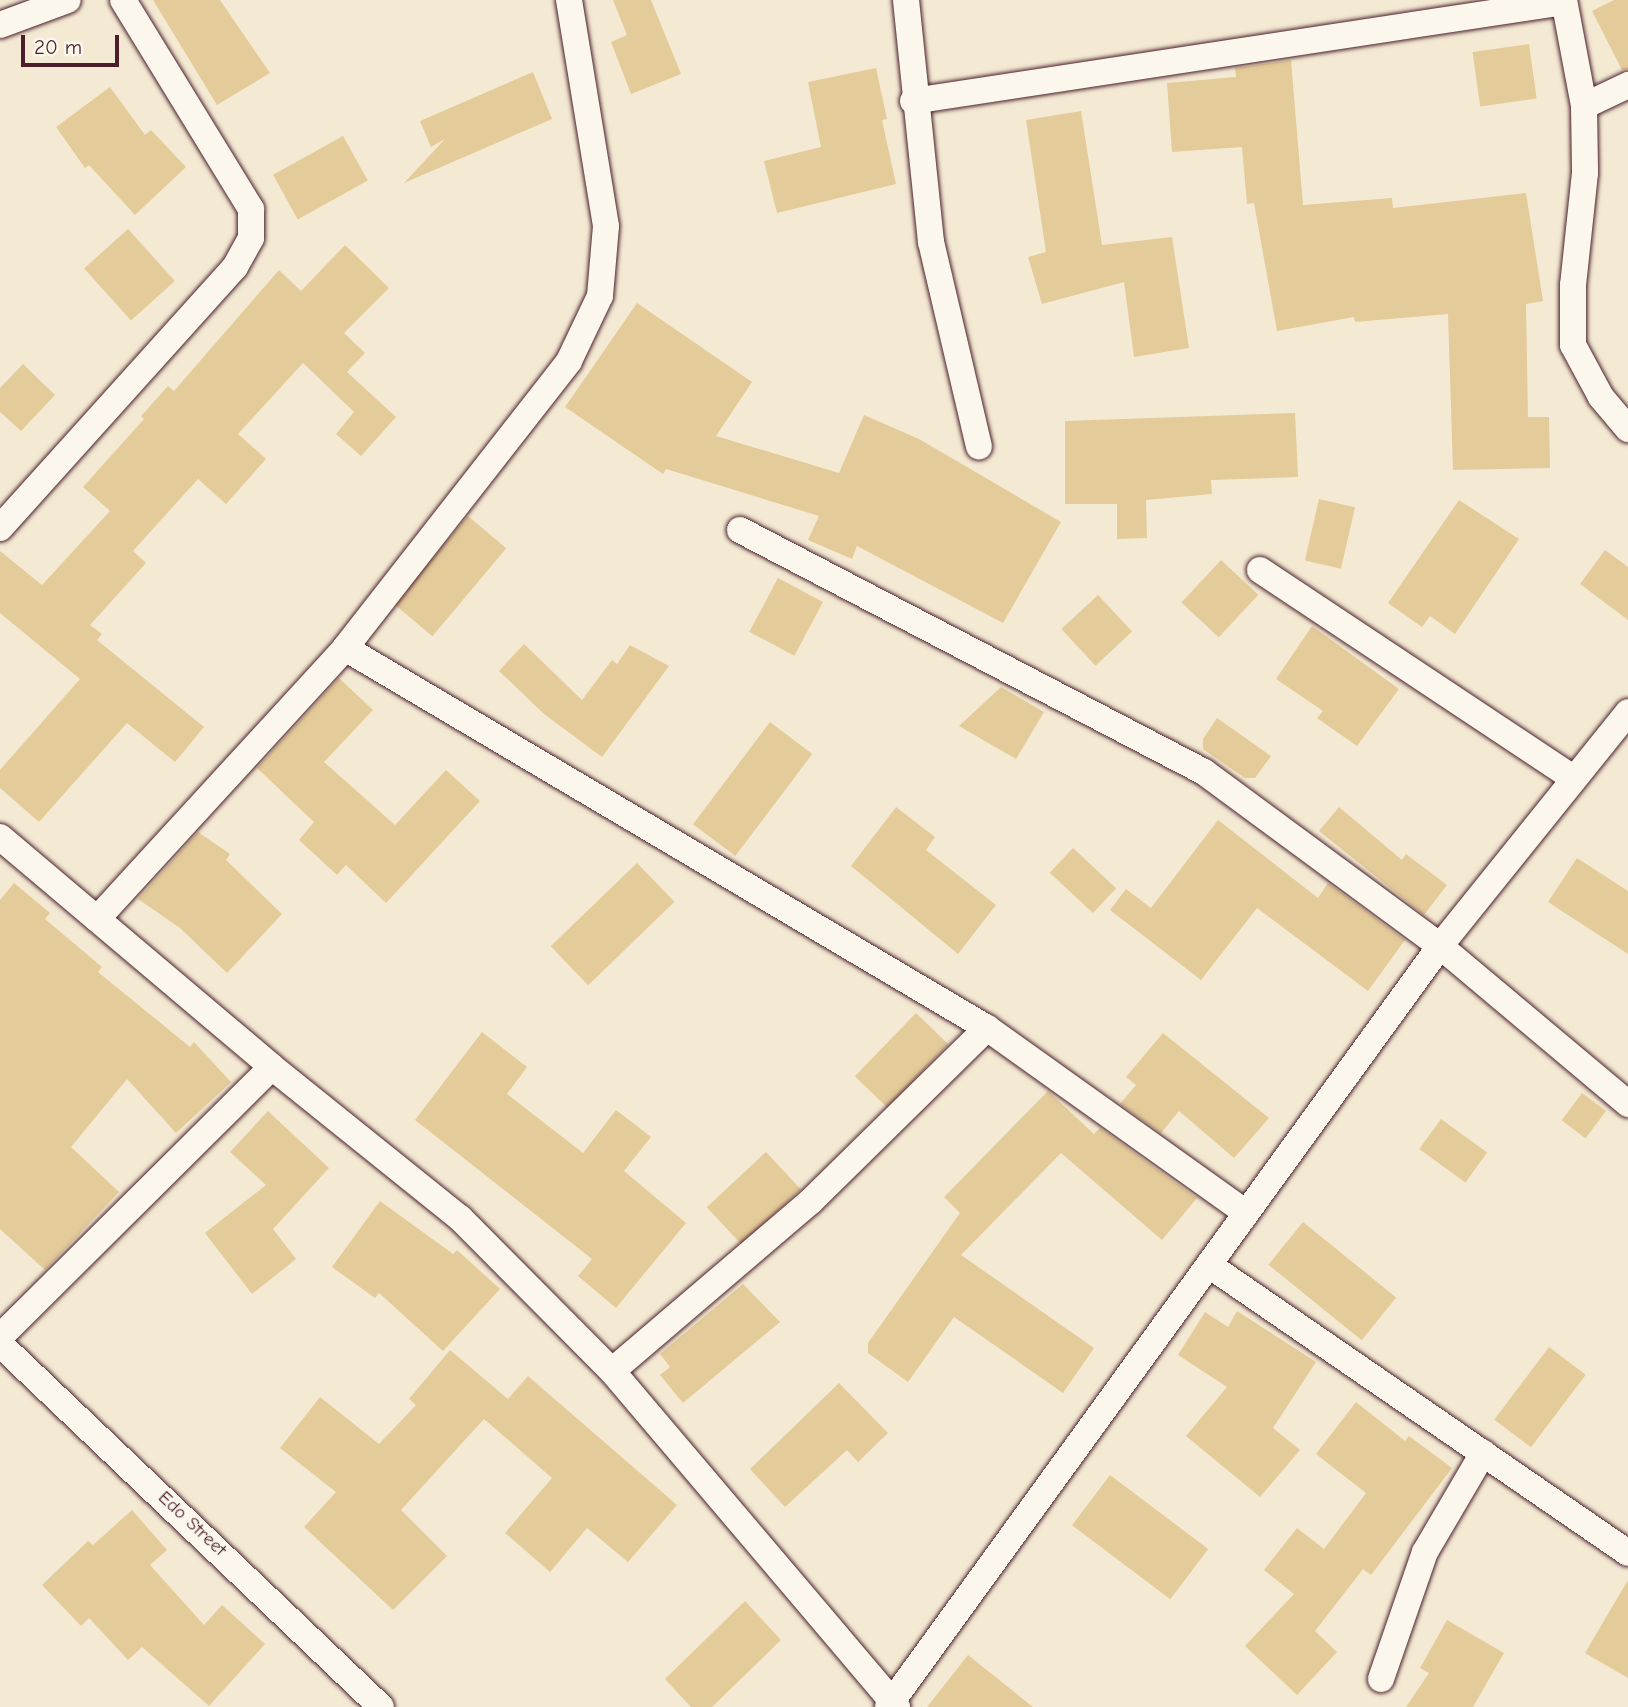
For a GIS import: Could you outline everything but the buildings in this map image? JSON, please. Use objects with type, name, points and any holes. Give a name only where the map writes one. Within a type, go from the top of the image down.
[{"type":"street","points":[[0,25],[68,0]]},
{"type":"street","points":[[0,528],[235,267],[251,238],[246,200],[123,0]]},
{"type":"street","points":[[97,919],[345,648],[569,361],[600,296],[606,226],[569,0]]},
{"type":"street","points":[[906,0],[913,101],[931,242],[979,446]]},
{"type":"street","points":[[913,101],[1564,1],[1584,106],[1585,173],[1573,285],[1573,345],[1601,397],[1628,429]]},
{"type":"street","points":[[1584,106],[1628,85]]},
{"type":"street","points":[[740,530],[1204,772],[1440,946],[1628,1104]]},
{"type":"street","points":[[1260,570],[1574,779]]},
{"type":"street","points":[[345,648],[987,1028],[1246,1213]]},
{"type":"street","points":[[0,837],[272,1067],[460,1217],[612,1371],[892,1705],[1440,946],[1628,712]]},
{"type":"street","points":[[612,1371],[811,1201],[987,1028]]},
{"type":"street","points":[[0,1337],[272,1067]]},
{"type":"street","points":[[1209,1265],[1628,1553]]},
{"type":"street","name":"Edo Street","points":[[0,1344],[381,1707]]},
{"type":"street","points":[[1381,1679],[1425,1552],[1483,1453]]}]
